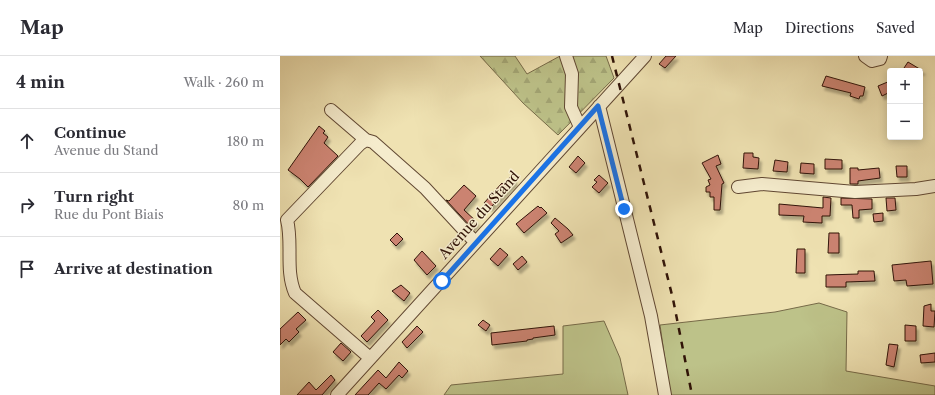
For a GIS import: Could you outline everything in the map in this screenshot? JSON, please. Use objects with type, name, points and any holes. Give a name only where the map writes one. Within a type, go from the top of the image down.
[{"type":"street","points":[[566,56],[572,74],[572,107],[580,127]]},
{"type":"street","name":"Avenue du Stand","points":[[337,395],[645,56]]},
{"type":"street","points":[[865,56],[872,61],[880,59],[881,56]]},
{"type":"street","points":[[598,106],[651,316],[665,395]]},
{"type":"street","points":[[331,110],[366,140],[373,142],[424,188],[475,242]]},
{"type":"street","points":[[366,140],[283,215],[290,238],[291,284],[295,292],[370,358]]},
{"type":"street","points":[[738,187],[762,184],[855,192],[916,189],[935,186]]},
{"type":"green space","points":[[480,56],[515,56],[527,74],[560,56],[606,56],[614,78],[558,135],[523,103]]},
{"type":"green space","points":[[819,303],[847,312],[846,371],[935,386],[935,395],[670,395],[660,325],[775,312]]},
{"type":"green space","points":[[604,321],[620,358],[628,395],[444,395],[451,385],[563,374],[563,326]]},
{"type":"building","points":[[666,56],[676,56],[665,68],[659,64]]},
{"type":"building","points":[[908,62],[918,68],[904,68]]},
{"type":"building","points":[[826,76],[865,87],[863,96],[860,96],[859,99],[850,96],[851,93],[822,86]]},
{"type":"building","points":[[887,82],[887,94],[882,96],[878,86]]},
{"type":"building","points":[[319,126],[325,131],[323,133],[328,137],[324,143],[338,156],[308,187],[288,170]]},
{"type":"building","points":[[744,153],[753,153],[753,157],[759,158],[758,169],[743,168]]},
{"type":"building","points":[[718,155],[721,164],[716,166],[724,183],[722,184],[720,210],[714,210],[714,197],[710,197],[710,192],[706,192],[706,187],[710,185],[708,180],[711,179],[702,163]]},
{"type":"building","points":[[578,156],[585,163],[576,173],[569,167]]},
{"type":"building","points":[[825,159],[842,160],[842,169],[825,169]]},
{"type":"building","points":[[775,160],[788,162],[787,172],[773,171]]},
{"type":"building","points":[[801,163],[814,164],[814,174],[800,173]]},
{"type":"building","points":[[896,166],[907,166],[907,177],[897,177]]},
{"type":"building","points":[[850,168],[858,168],[858,170],[879,168],[880,178],[858,181],[858,184],[850,184]]},
{"type":"building","points":[[512,175],[515,182],[490,208],[484,203],[502,183],[503,184]]},
{"type":"building","points":[[599,175],[608,183],[599,193],[592,187],[597,182],[594,180]]},
{"type":"building","points":[[464,185],[476,196],[464,210],[477,222],[472,228],[446,200],[449,201]]},
{"type":"building","points":[[823,197],[831,198],[830,216],[822,216],[822,223],[803,222],[804,216],[779,215],[779,204],[823,208]]},
{"type":"building","points":[[841,198],[872,199],[872,209],[859,210],[859,218],[853,218],[852,205],[841,205]]},
{"type":"building","points":[[886,198],[895,198],[896,210],[887,211]]},
{"type":"building","points":[[538,206],[547,213],[524,233],[516,224]]},
{"type":"building","points":[[883,213],[883,221],[874,222],[873,214]]},
{"type":"building","points":[[555,218],[573,235],[561,243],[555,234],[559,231],[551,223]]},
{"type":"building","points":[[397,233],[403,239],[396,246],[390,240]]},
{"type":"building","points":[[829,233],[839,233],[839,253],[828,253]]},
{"type":"building","points":[[500,248],[508,255],[498,266],[490,259]]},
{"type":"building","points":[[797,249],[805,249],[805,273],[796,273]]},
{"type":"building","points":[[422,251],[436,266],[427,275],[414,260]]},
{"type":"building","points":[[522,256],[527,262],[518,270],[513,264]]},
{"type":"building","points":[[931,261],[933,284],[907,286],[906,280],[894,281],[892,265]]},
{"type":"building","points":[[858,271],[874,271],[875,281],[846,282],[846,287],[826,287],[826,275],[858,274]]},
{"type":"building","points":[[401,285],[410,293],[404,301],[392,291]]},
{"type":"building","points":[[931,304],[931,311],[935,311],[934,327],[923,326],[924,306]]},
{"type":"building","points":[[378,310],[388,320],[367,342],[361,336],[375,321],[371,317]]},
{"type":"building","points":[[298,312],[306,320],[296,329],[299,332],[289,342],[286,339],[280,345],[280,329]]},
{"type":"building","points":[[483,320],[490,325],[486,331],[478,325]]},
{"type":"building","points":[[905,325],[916,326],[916,341],[905,341]]},
{"type":"building","points":[[417,326],[423,332],[407,348],[402,342]]},
{"type":"building","points":[[554,326],[555,335],[533,338],[527,341],[492,345],[491,333]]},
{"type":"building","points":[[341,343],[351,352],[343,361],[333,352]]},
{"type":"building","points":[[889,344],[898,345],[894,367],[886,365]]},
{"type":"building","points":[[935,353],[935,362],[921,363],[920,355]]},
{"type":"building","points":[[399,362],[408,371],[402,378],[399,375],[386,389],[379,383],[368,395],[355,395],[378,370],[386,378]]},
{"type":"building","points":[[331,375],[335,380],[322,395],[297,395],[309,382],[316,390]]},
{"type":"railway","points":[[612,56],[673,299],[692,395]]},
{"type":"route","points":[[442,281],[598,106],[624,209]]}]
